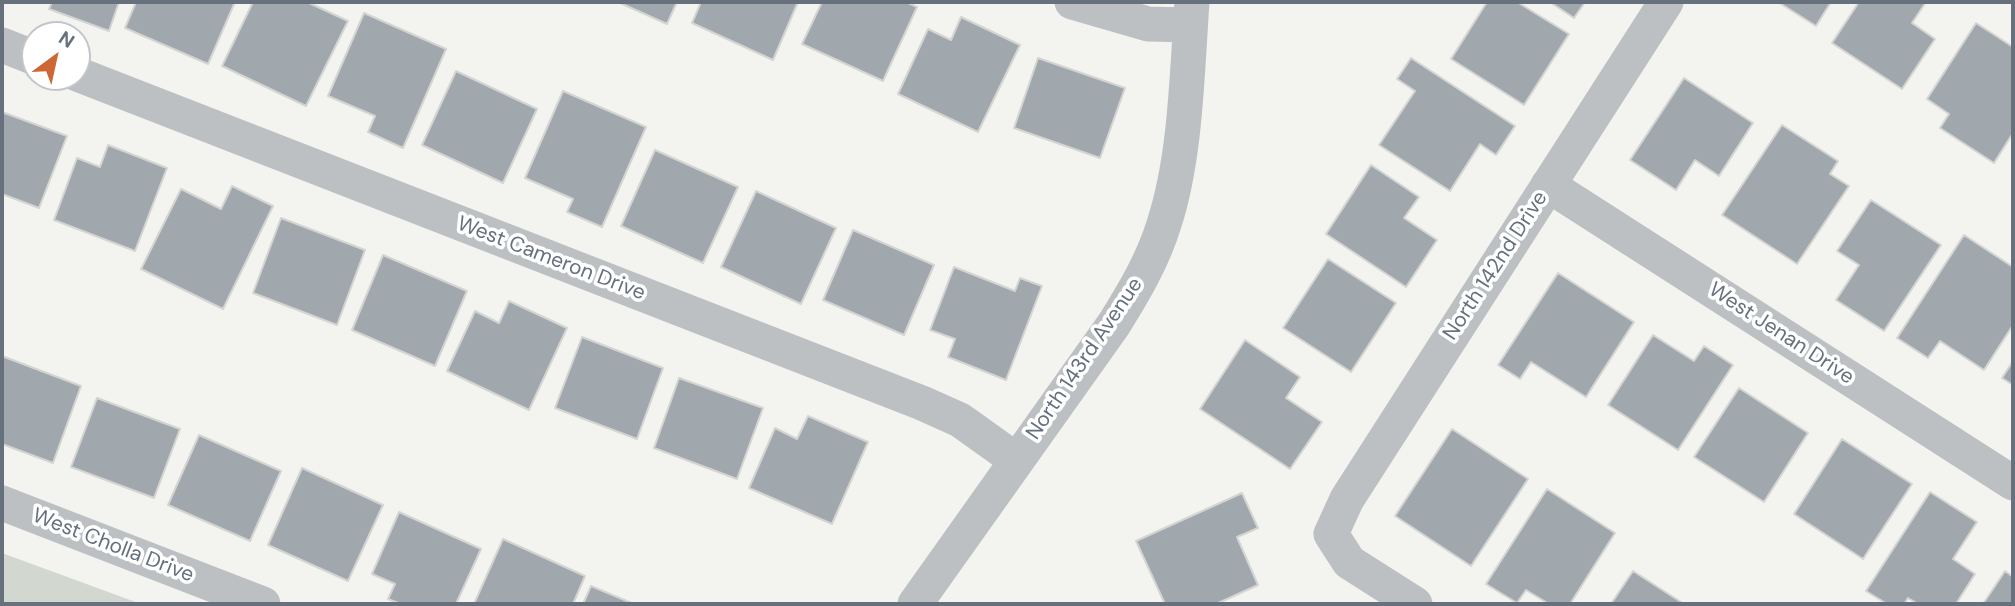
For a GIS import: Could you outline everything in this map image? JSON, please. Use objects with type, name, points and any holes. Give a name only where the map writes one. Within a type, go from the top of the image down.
[{"type":"street","points":[[1072,2],[1148,24],[1191,13]]},
{"type":"street","name":"North 142nd Drive","points":[[1415,604],[1349,562],[1331,534],[1347,499],[1666,2]]},
{"type":"street","name":"North 143rd Avenue","points":[[915,604],[1114,324],[1138,286],[1165,223],[1176,171],[1191,13]]},
{"type":"street","points":[[2,45],[21,52]]},
{"type":"street","name":"West Cameron Drive","points":[[91,80],[922,403],[960,420],[1016,460]]},
{"type":"street","name":"West Jenan Drive","points":[[1548,185],[2013,483]]},
{"type":"street","name":"West Cholla Drive","points":[[2,503],[263,604]]},
{"type":"shaded area","points":[[2,553],[141,604],[2,604]]},
{"type":"building","points":[[52,2],[119,2],[109,31],[91,24],[91,21],[82,21],[49,9]]},
{"type":"building","points":[[136,2],[235,2],[208,64],[125,28]]},
{"type":"building","points":[[253,2],[307,2],[348,21],[306,106],[222,66]]},
{"type":"building","points":[[618,2],[677,2],[667,24]]},
{"type":"building","points":[[701,2],[798,2],[773,60],[692,23]]},
{"type":"building","points":[[822,2],[906,2],[917,7],[883,81],[802,44]]},
{"type":"building","points":[[1487,2],[1517,2],[1569,34],[1524,105],[1451,59]]},
{"type":"building","points":[[1550,2],[1585,2],[1574,18]]},
{"type":"building","points":[[1778,2],[1831,2],[1816,26]]},
{"type":"building","points":[[1859,2],[1926,2],[1912,23],[1935,39],[1902,89],[1832,43]]},
{"type":"building","points":[[364,13],[446,49],[403,148],[368,132],[375,116],[328,96]]},
{"type":"building","points":[[961,17],[1020,45],[978,132],[898,94],[928,29],[951,40]]},
{"type":"building","points":[[1976,23],[2013,47],[2013,133],[1994,163],[1940,128],[1949,114],[1927,99]]},
{"type":"building","points":[[1038,58],[1125,88],[1100,158],[1014,128]]},
{"type":"building","points":[[1411,58],[1515,126],[1496,155],[1480,144],[1450,191],[1379,145],[1415,91],[1397,79]]},
{"type":"building","points":[[456,71],[537,109],[503,183],[422,145]]},
{"type":"building","points":[[1684,78],[1753,123],[1719,176],[1695,160],[1676,190],[1630,160]]},
{"type":"building","points":[[563,91],[646,127],[602,227],[567,212],[573,199],[525,178]]},
{"type":"building","points":[[2,112],[67,136],[39,208],[2,194]]},
{"type":"building","points":[[1782,125],[1838,161],[1830,174],[1849,186],[1797,264],[1722,215]]},
{"type":"building","points":[[108,145],[167,168],[135,251],[54,220],[77,158],[100,167]]},
{"type":"building","points":[[655,150],[738,187],[703,263],[621,226]]},
{"type":"building","points":[[1371,165],[1419,197],[1404,218],[1437,240],[1406,287],[1326,234]]},
{"type":"building","points":[[232,186],[273,206],[223,309],[141,269],[181,189],[221,209]]},
{"type":"building","points":[[756,191],[836,228],[801,304],[721,267]]},
{"type":"building","points":[[1871,200],[1941,245],[1884,331],[1836,300],[1859,265],[1837,251]]},
{"type":"building","points":[[281,218],[365,250],[337,325],[253,293]]},
{"type":"building","points":[[853,230],[934,265],[904,335],[823,300]]},
{"type":"building","points":[[1964,235],[2013,267],[2013,325],[1984,370],[1940,341],[1928,358],[1897,338]]},
{"type":"building","points":[[383,255],[467,291],[435,366],[352,330]]},
{"type":"building","points":[[1328,259],[1396,303],[1351,372],[1283,328]]},
{"type":"building","points":[[954,267],[1015,291],[1020,278],[1042,286],[1006,380],[948,357],[955,339],[930,330]]},
{"type":"building","points":[[1558,273],[1634,322],[1586,397],[1531,362],[1520,379],[1498,365]]},
{"type":"building","points":[[509,301],[567,328],[529,410],[447,371],[475,311],[499,323]]},
{"type":"building","points":[[1653,335],[1694,361],[1704,346],[1733,365],[1678,450],[1608,405]]},
{"type":"building","points":[[582,337],[663,368],[637,439],[555,408]]},
{"type":"building","points":[[1245,340],[1300,377],[1286,398],[1322,422],[1290,469],[1200,409]]},
{"type":"building","points":[[2,356],[81,386],[53,463],[2,444]]},
{"type":"building","points":[[2013,361],[2013,385],[2002,378]]},
{"type":"building","points":[[679,378],[763,408],[737,479],[654,448]]},
{"type":"building","points":[[1739,388],[1808,433],[1764,502],[1694,457]]},
{"type":"building","points":[[97,398],[180,429],[154,498],[71,467]]},
{"type":"building","points":[[808,416],[868,442],[832,524],[749,488],[775,428],[797,439]]},
{"type":"building","points":[[1452,429],[1528,479],[1471,566],[1395,516]]},
{"type":"building","points":[[199,435],[281,471],[250,541],[168,505]]},
{"type":"building","points":[[1842,439],[1912,484],[1863,559],[1794,514]]},
{"type":"building","points":[[302,468],[383,505],[348,581],[268,545]]},
{"type":"building","points":[[1547,489],[1615,533],[1570,604],[1549,604],[1526,590],[1517,603],[1486,584]]},
{"type":"building","points":[[1930,492],[1977,522],[1953,559],[1975,574],[1956,604],[1918,604],[1908,598],[1904,604],[1887,604],[1866,591]]},
{"type":"building","points":[[1242,493],[1258,528],[1237,537],[1258,585],[1216,604],[1165,604],[1136,541]]},
{"type":"building","points":[[399,512],[481,549],[456,604],[401,604],[388,599],[395,584],[372,574]]},
{"type":"building","points":[[503,539],[585,576],[573,604],[474,604]]},
{"type":"building","points":[[1633,571],[1684,604],[1611,604]]},
{"type":"building","points":[[2005,571],[2013,577],[2013,604],[1983,604]]},
{"type":"building","points":[[591,586],[634,604],[583,604]]}]
